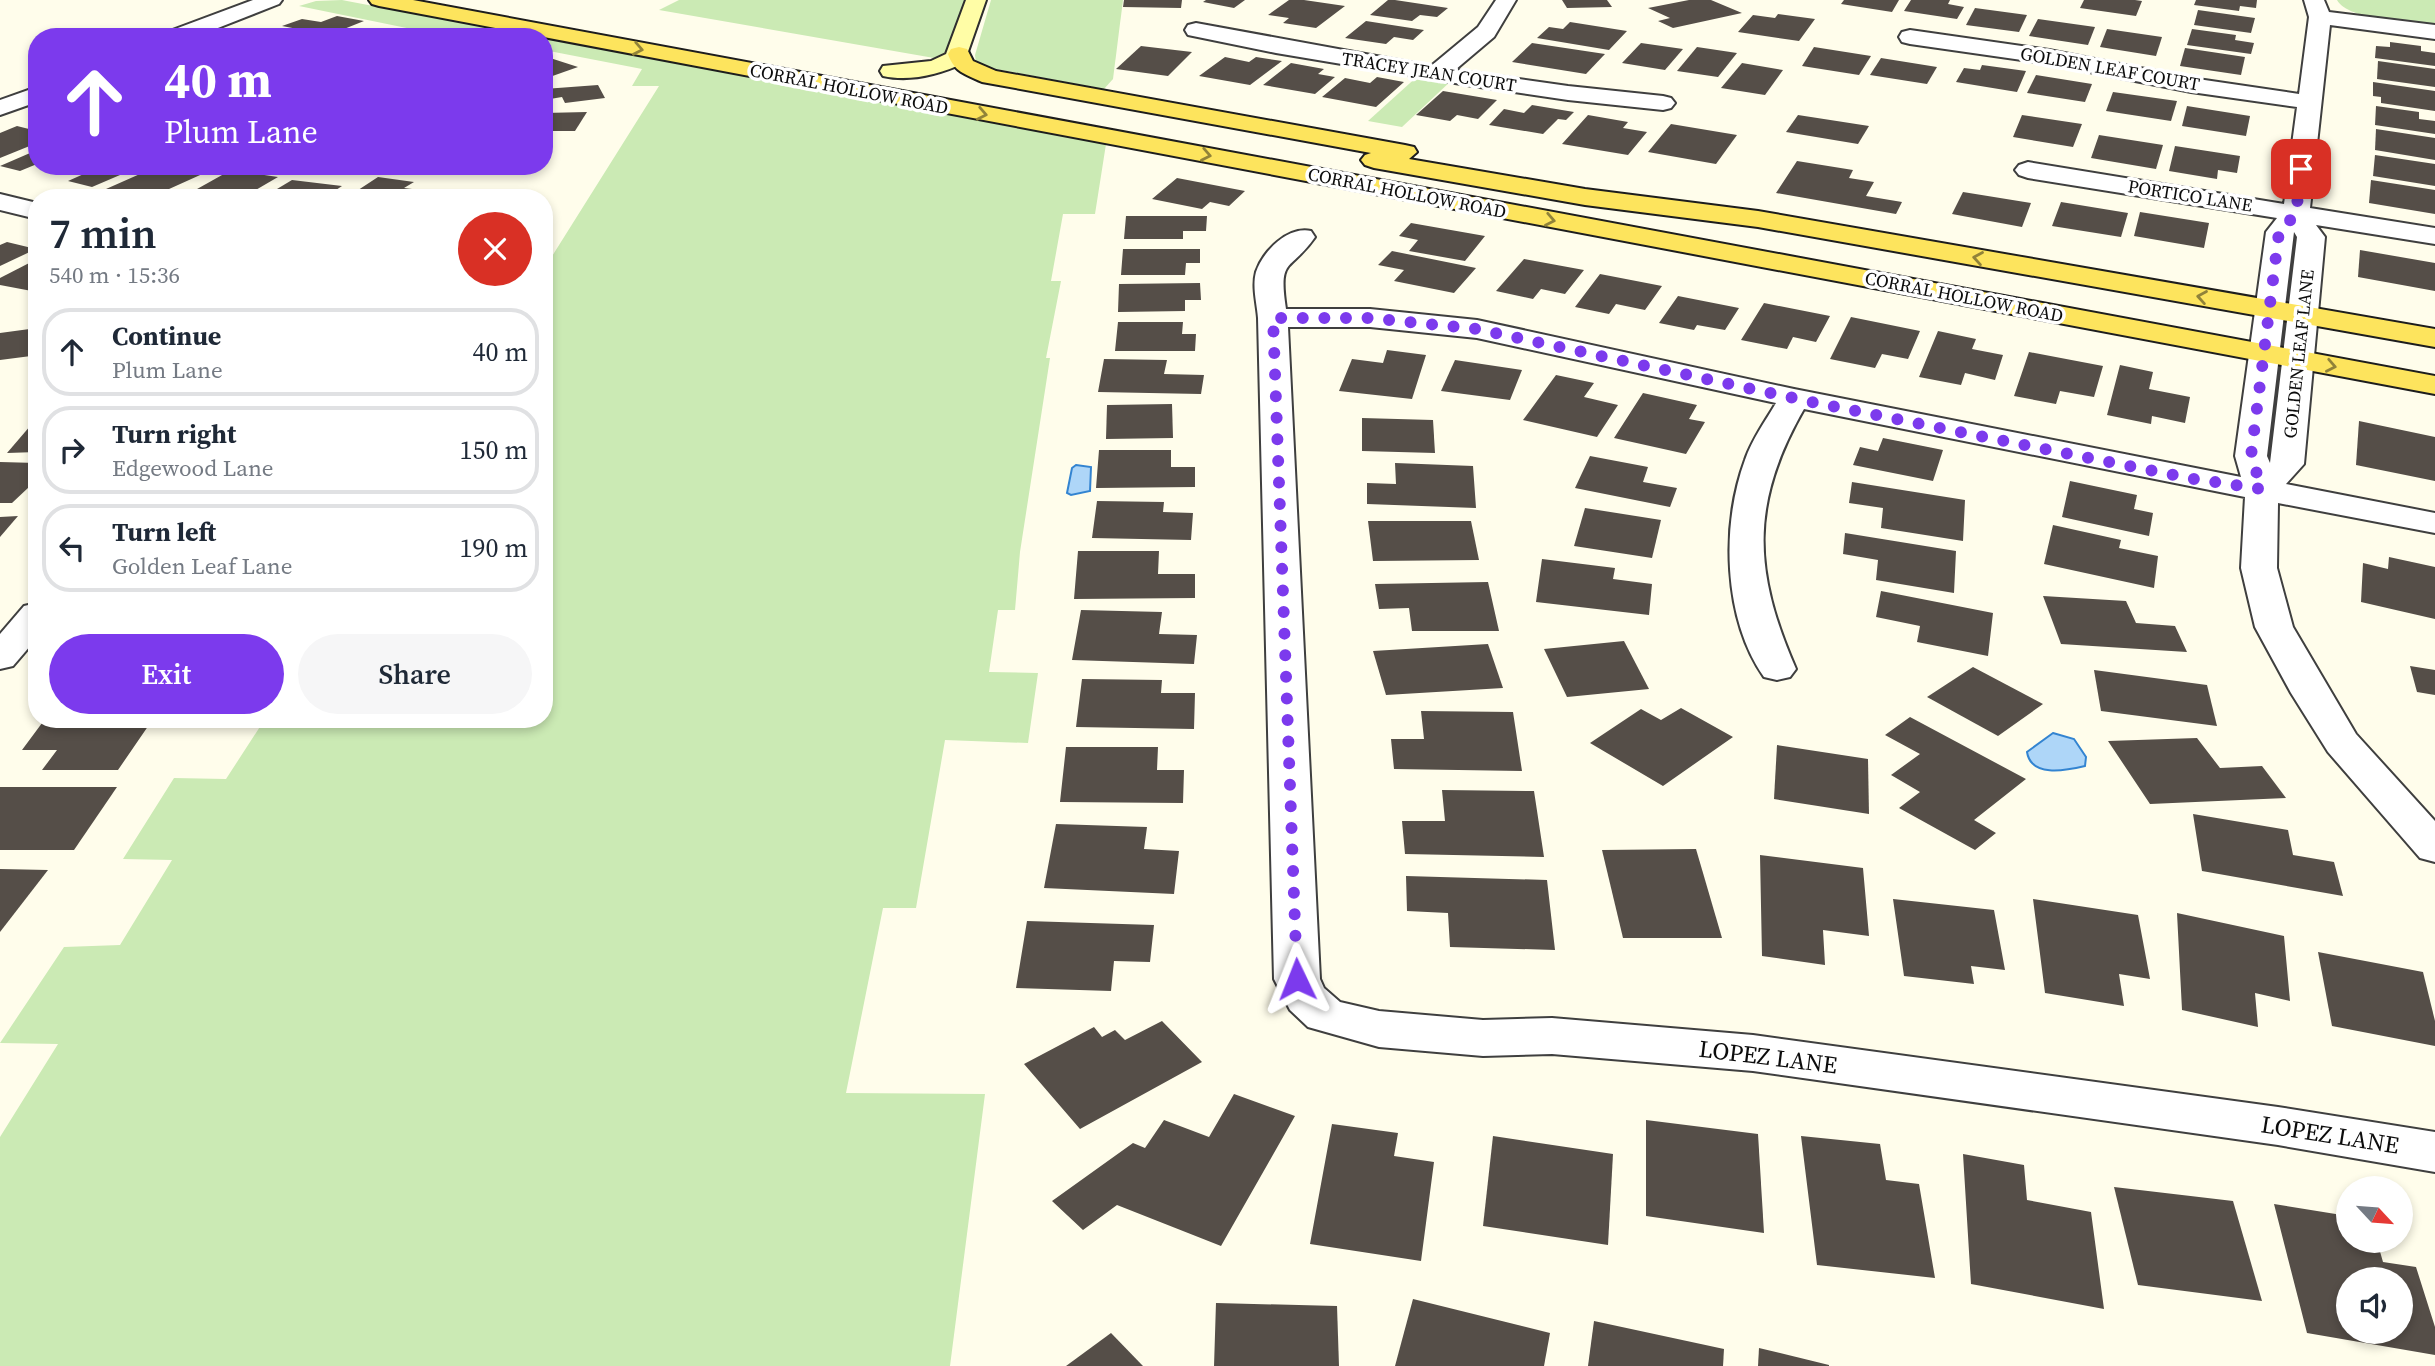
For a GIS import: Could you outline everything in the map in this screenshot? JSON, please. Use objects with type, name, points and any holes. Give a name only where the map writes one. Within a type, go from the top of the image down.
[{"type":"main road","name":"CORRAL HOLLOW ROAD","points":[[379,0],[528,28]]},
{"type":"main road","name":"CORRAL HOLLOW ROAD","points":[[451,0],[756,49]]},
{"type":"main road","name":"CORRAL HOLLOW ROAD","points":[[553,33],[2435,386]]},
{"type":"main road","points":[[959,54],[962,65],[990,77],[1616,190],[1758,219]]},
{"type":"main road","points":[[779,75],[778,70],[785,65],[810,58]]},
{"type":"main road","name":"CORRAL HOLLOW ROAD","points":[[883,70],[1514,185],[1758,219],[2435,338]]},
{"type":"street","points":[[199,28],[272,0]]},
{"type":"street","points":[[224,28],[297,0]]},
{"type":"street","points":[[883,70],[935,68],[952,61],[959,54],[976,0]]},
{"type":"street","points":[[1436,74],[1490,29],[1506,0]]},
{"type":"street","points":[[2317,8],[2435,33]]},
{"type":"street","name":"GOLDEN LEAF LANE","points":[[2317,8],[2296,214],[2279,232],[2251,456],[2262,489],[2259,568],[2274,627],[2310,693],[2342,743],[2435,848]]},
{"type":"street","name":"TRACEY JEAN COURT","points":[[1196,30],[1248,42],[1436,74],[1601,99],[1663,103]]},
{"type":"street","name":"GOLDEN LEAF COURT","points":[[1910,37],[2049,57],[2191,85],[2309,102]]},
{"type":"street","points":[[0,108],[28,97]]},
{"type":"street","name":"PORTICO LANE","points":[[2028,170],[2435,236]]},
{"type":"street","points":[[0,202],[28,209]]},
{"type":"street","name":"GOLDEN LEAF LANE","points":[[2262,489],[2288,464],[2312,237],[2296,214]]},
{"type":"street","name":"LOPEZ LANE","points":[[1301,237],[1277,257],[1268,276],[1273,318],[1297,979],[1306,998],[1325,1015],[1379,1029],[1483,1038],[1552,1036],[1753,1053],[2278,1126],[2435,1152]]},
{"type":"street","points":[[1273,318],[1370,318],[1477,329],[1794,398],[2194,479],[2262,489],[2435,523]]},
{"type":"street","points":[[1777,669],[1759,632],[1746,575],[1747,517],[1761,459],[1794,398]]},
{"type":"street","points":[[0,659],[28,625]]},
{"type":"green space","points":[[342,0],[490,28],[407,28],[299,6],[316,1]]},
{"type":"green space","points":[[679,0],[969,0],[948,53],[934,58],[659,10]]},
{"type":"green space","points":[[991,0],[1123,0],[1113,79],[1104,89],[985,67],[976,63],[975,55]]},
{"type":"green space","points":[[2337,0],[2435,0],[2435,25],[2367,16],[2344,7]]},
{"type":"green space","points":[[553,40],[1106,144],[1095,214],[1063,214],[1051,281],[1061,281],[1046,358],[1050,358],[1020,552],[1015,610],[998,610],[989,672],[1038,673],[1028,743],[945,740],[916,908],[883,908],[846,1093],[985,1094],[950,1366],[0,1366],[0,1137],[58,1044],[0,1043],[64,947],[120,945],[172,860],[123,859],[174,778],[226,779],[259,728],[553,728],[553,255],[659,86],[632,86],[642,69],[553,52]]},
{"type":"green space","points":[[1420,74],[1453,79],[1402,127],[1368,121]]},
{"type":"water","points":[[1076,465],[1091,467],[1090,491],[1071,495],[1067,493],[1072,468]]},
{"type":"water","points":[[2053,733],[2074,739],[2086,757],[2085,766],[2050,770],[2042,769],[2030,760],[2027,752]]},
{"type":"building","points":[[1124,0],[1182,0],[1181,8],[1123,7]]},
{"type":"building","points":[[1245,0],[1234,8],[1203,2]]},
{"type":"building","points":[[1289,0],[1345,6],[1316,28],[1283,23],[1289,18],[1268,15]]},
{"type":"building","points":[[1388,0],[1448,8],[1437,17],[1420,15],[1412,21],[1370,15]]},
{"type":"building","points":[[1562,0],[1607,0],[1612,7],[1567,8]]},
{"type":"building","points":[[1689,0],[1711,0],[1742,13],[1673,28],[1658,21],[1670,18],[1648,8]]},
{"type":"building","points":[[1844,0],[1899,0],[1892,12],[1841,4]]},
{"type":"building","points":[[1911,0],[1950,0],[1948,4],[1964,7],[1957,19],[1904,11]]},
{"type":"building","points":[[2084,0],[2142,1],[2136,16],[2080,8]]},
{"type":"building","points":[[2196,0],[2257,0],[2256,8],[2240,6],[2239,11],[2194,5]]},
{"type":"building","points":[[1975,8],[2027,15],[2019,32],[1966,25]]},
{"type":"building","points":[[2198,10],[2255,18],[2251,33],[2194,25]]},
{"type":"building","points":[[1778,14],[1815,19],[1799,41],[1738,32],[1753,15],[1775,18]]},
{"type":"building","points":[[337,16],[364,21],[346,28],[282,26],[302,19],[321,22]]},
{"type":"building","points":[[2038,19],[2095,27],[2088,45],[2029,36]]},
{"type":"building","points":[[1366,21],[1424,30],[1413,40],[1394,37],[1386,44],[1345,38]]},
{"type":"building","points":[[1570,22],[1627,31],[1609,50],[1537,38],[1549,27],[1563,29]]},
{"type":"building","points":[[2107,29],[2162,37],[2156,56],[2100,47]]},
{"type":"building","points":[[2192,29],[2236,35],[2235,40],[2254,43],[2251,54],[2187,45]]},
{"type":"building","points":[[2390,42],[2421,46],[2421,51],[2435,53],[2435,66],[2375,58],[2376,46],[2390,47]]},
{"type":"building","points":[[1532,43],[1605,54],[1586,74],[1512,62]]},
{"type":"building","points":[[1641,43],[1683,49],[1665,70],[1622,63]]},
{"type":"building","points":[[1141,46],[1192,52],[1168,76],[1116,69]]},
{"type":"building","points":[[1697,47],[1737,53],[1718,77],[1677,71]]},
{"type":"building","points":[[1814,47],[1871,56],[1859,75],[1802,66]]},
{"type":"building","points":[[2185,48],[2245,57],[2241,75],[2180,66]]},
{"type":"building","points":[[1225,57],[1249,62],[1256,57],[1282,61],[1250,85],[1199,76]]},
{"type":"building","points":[[1881,58],[1937,67],[1927,84],[1870,75]]},
{"type":"building","points":[[553,59],[578,67],[553,76]]},
{"type":"building","points":[[2378,61],[2435,69],[2435,87],[2377,79]]},
{"type":"building","points":[[1291,63],[1324,69],[1318,74],[1335,77],[1315,94],[1263,85]]},
{"type":"building","points":[[1742,63],[1783,70],[1765,95],[1721,88]]},
{"type":"building","points":[[1982,65],[2026,71],[2017,92],[1956,82],[1964,68],[1980,70]]},
{"type":"building","points":[[2036,75],[2092,84],[2085,102],[2027,93]]},
{"type":"building","points":[[1377,77],[1404,82],[1376,107],[1322,97],[1345,78],[1370,83]]},
{"type":"building","points":[[2373,82],[2435,91],[2435,111],[2381,103],[2381,97],[2373,96]]},
{"type":"building","points":[[598,85],[605,98],[565,103],[562,97],[553,98],[553,88]]},
{"type":"building","points":[[1443,91],[1497,100],[1478,119],[1457,115],[1450,121],[1416,115]]},
{"type":"building","points":[[2113,92],[2177,101],[2171,121],[2106,111]]},
{"type":"building","points":[[1532,105],[1574,112],[1566,120],[1558,119],[1543,134],[1489,125],[1504,109],[1524,113]]},
{"type":"building","points":[[2187,106],[2250,116],[2246,136],[2182,126]]},
{"type":"building","points":[[2376,106],[2419,112],[2419,119],[2435,121],[2435,134],[2375,125]]},
{"type":"building","points":[[587,112],[575,131],[553,131],[553,113]]},
{"type":"building","points":[[1588,115],[1628,122],[1623,128],[1647,132],[1628,155],[1562,144]]},
{"type":"building","points":[[1798,115],[1869,126],[1858,144],[1786,132]]},
{"type":"building","points":[[2022,115],[2082,124],[2073,147],[2013,137]]},
{"type":"building","points":[[1671,124],[1737,135],[1716,164],[1648,152]]},
{"type":"building","points":[[17,126],[28,129],[28,147],[0,158],[0,133]]},
{"type":"building","points":[[2376,129],[2435,138],[2435,160],[2375,150]]},
{"type":"building","points":[[2099,135],[2163,145],[2156,169],[2091,158]]},
{"type":"building","points":[[2175,146],[2240,156],[2237,173],[2218,170],[2217,179],[2169,171]]},
{"type":"building","points":[[28,154],[28,168],[20,171],[0,166]]},
{"type":"building","points":[[2375,155],[2435,164],[2435,186],[2373,176]]},
{"type":"building","points":[[1797,161],[1853,170],[1849,178],[1874,182],[1866,196],[1902,202],[1896,214],[1776,193]]},
{"type":"building","points":[[82,175],[120,175],[92,187],[68,181]]},
{"type":"building","points":[[138,175],[200,175],[169,189],[106,189]]},
{"type":"building","points":[[222,175],[278,177],[257,189],[197,189]]},
{"type":"building","points":[[378,177],[414,182],[404,188],[412,189],[360,189]]},
{"type":"building","points":[[1177,178],[1245,191],[1229,206],[1210,202],[1202,209],[1152,199]]},
{"type":"building","points":[[292,180],[342,186],[338,189],[277,189]]},
{"type":"building","points":[[2371,180],[2435,190],[2435,214],[2369,203]]},
{"type":"building","points":[[1963,192],[2031,203],[2022,227],[1952,214]]},
{"type":"building","points":[[2061,202],[2128,213],[2121,237],[2052,226]]},
{"type":"building","points":[[2140,212],[2209,223],[2204,248],[2134,236]]},
{"type":"building","points":[[1126,216],[1207,216],[1206,231],[1183,231],[1183,239],[1124,239]]},
{"type":"building","points":[[1411,223],[1485,236],[1465,261],[1409,251],[1418,240],[1399,236]]},
{"type":"building","points":[[7,242],[28,247],[28,253],[0,266],[0,245]]},
{"type":"building","points":[[1123,249],[1200,249],[1200,263],[1186,263],[1185,275],[1121,275]]},
{"type":"building","points":[[2360,250],[2435,263],[2435,291],[2358,277]]},
{"type":"building","points":[[1392,251],[1476,268],[1454,293],[1394,281],[1404,270],[1378,265]]},
{"type":"building","points":[[1524,259],[1584,270],[1565,294],[1541,289],[1533,299],[1496,291]]},
{"type":"building","points":[[28,264],[28,290],[0,285],[0,278]]},
{"type":"building","points":[[1600,274],[1662,286],[1645,310],[1616,304],[1609,314],[1575,307]]},
{"type":"building","points":[[1200,283],[1201,300],[1185,300],[1185,311],[1118,312],[1119,284]]},
{"type":"building","points":[[1678,296],[1739,308],[1725,330],[1697,325],[1694,330],[1659,323]]},
{"type":"building","points":[[1764,303],[1830,316],[1816,342],[1793,337],[1787,349],[1741,340]]},
{"type":"building","points":[[1851,317],[1920,331],[1908,359],[1882,354],[1875,368],[1830,359]]},
{"type":"building","points":[[1118,322],[1183,322],[1182,334],[1196,334],[1195,351],[1115,351]]},
{"type":"building","points":[[28,329],[28,356],[0,360],[0,333]]},
{"type":"building","points":[[1938,331],[1976,339],[1972,349],[2003,355],[1995,380],[1965,373],[1961,385],[1919,377]]},
{"type":"building","points":[[1387,350],[1426,355],[1412,399],[1339,391],[1352,359],[1383,363]]},
{"type":"building","points":[[2029,352],[2103,366],[2094,397],[2060,391],[2056,404],[2014,396]]},
{"type":"building","points":[[1104,359],[1167,360],[1164,374],[1204,375],[1201,394],[1098,392]]},
{"type":"building","points":[[1455,360],[1522,370],[1510,400],[1441,391]]},
{"type":"building","points":[[2120,365],[2153,372],[2149,389],[2190,397],[2185,423],[2152,416],[2151,424],[2107,415]]},
{"type":"building","points":[[1556,375],[1594,383],[1584,397],[1618,405],[1597,437],[1523,420]]},
{"type":"building","points":[[1643,393],[1697,405],[1689,419],[1705,422],[1686,454],[1614,438]]},
{"type":"building","points":[[1172,404],[1173,438],[1106,439],[1107,405]]},
{"type":"building","points":[[1362,418],[1433,420],[1435,453],[1362,451]]},
{"type":"building","points":[[2359,421],[2435,437],[2435,481],[2356,465]]},
{"type":"building","points":[[28,428],[28,452],[7,453]]},
{"type":"building","points":[[1883,438],[1943,450],[1933,481],[1853,465],[1860,447],[1878,451]]},
{"type":"building","points":[[1099,450],[1171,450],[1171,467],[1195,467],[1195,487],[1096,488]]},
{"type":"building","points":[[1590,456],[1648,467],[1643,482],[1677,488],[1670,507],[1575,488]]},
{"type":"building","points":[[0,462],[28,463],[28,488],[12,503],[0,503]]},
{"type":"building","points":[[1395,463],[1473,466],[1476,508],[1367,504],[1367,483],[1396,484]]},
{"type":"building","points":[[2070,481],[2137,495],[2134,509],[2153,513],[2149,536],[2062,517]]},
{"type":"building","points":[[1852,482],[1965,500],[1963,541],[1881,528],[1883,508],[1849,503]]},
{"type":"building","points":[[1097,501],[1164,502],[1163,512],[1193,513],[1191,540],[1092,538]]},
{"type":"building","points":[[1585,508],[1661,520],[1652,558],[1574,546]]},
{"type":"building","points":[[18,516],[0,537],[0,517]]},
{"type":"building","points":[[1368,521],[1471,521],[1479,560],[1373,561]]},
{"type":"building","points":[[2053,525],[2121,540],[2119,548],[2158,556],[2154,588],[2044,564]]},
{"type":"building","points":[[1845,533],[1956,551],[1954,593],[1876,580],[1878,560],[1843,554]]},
{"type":"building","points":[[1078,551],[1159,551],[1158,574],[1195,574],[1195,598],[1074,599]]},
{"type":"building","points":[[2389,557],[2435,567],[2435,619],[2361,602],[2363,563],[2388,569]]},
{"type":"building","points":[[1542,559],[1615,568],[1613,579],[1652,584],[1649,615],[1536,602]]},
{"type":"building","points":[[1488,582],[1499,631],[1412,631],[1409,608],[1379,609],[1375,584]]},
{"type":"building","points":[[1881,591],[1993,613],[1988,656],[1917,642],[1920,626],[1876,617]]},
{"type":"building","points":[[2043,596],[2126,601],[2136,623],[2175,626],[2187,652],[2061,644]]},
{"type":"building","points":[[1081,610],[1162,612],[1159,634],[1197,635],[1194,664],[1072,660]]},
{"type":"building","points":[[1624,641],[1649,689],[1567,697],[1544,649]]},
{"type":"building","points":[[1488,644],[1503,688],[1386,695],[1373,651]]},
{"type":"building","points":[[2410,666],[2435,670],[2435,695],[2417,692]]},
{"type":"building","points":[[1973,667],[2043,704],[1998,736],[1927,697]]},
{"type":"building","points":[[2094,670],[2207,685],[2217,726],[2101,711]]},
{"type":"building","points":[[1082,679],[1162,680],[1161,693],[1195,693],[1194,729],[1076,727]]},
{"type":"building","points":[[1681,708],[1733,737],[1663,786],[1590,743],[1641,709],[1661,720]]},
{"type":"building","points":[[1421,711],[1513,712],[1522,771],[1394,769],[1391,739],[1424,739]]},
{"type":"building","points":[[1910,717],[2026,779],[1974,820],[1996,833],[1975,850],[1899,808],[1920,792],[1891,775],[1920,754],[1885,735]]},
{"type":"building","points":[[38,728],[147,728],[118,770],[42,770],[57,750],[22,750]]},
{"type":"building","points":[[2197,738],[2220,768],[2262,766],[2286,798],[2150,804],[2108,741]]},
{"type":"building","points":[[1777,745],[1868,759],[1869,814],[1774,799]]},
{"type":"building","points":[[1066,747],[1158,747],[1157,770],[1184,770],[1183,803],[1060,802]]},
{"type":"building","points":[[0,787],[117,787],[74,850],[0,850]]},
{"type":"building","points":[[1442,790],[1534,791],[1544,857],[1405,854],[1402,821],[1445,821]]},
{"type":"building","points":[[2193,814],[2288,830],[2293,855],[2334,862],[2343,896],[2202,871]]},
{"type":"building","points":[[1056,824],[1147,827],[1144,849],[1179,851],[1174,894],[1044,888]]},
{"type":"building","points":[[1696,849],[1722,938],[1623,938],[1602,850]]},
{"type":"building","points":[[1760,855],[1863,868],[1869,936],[1823,930],[1825,965],[1762,956]]},
{"type":"building","points":[[0,869],[48,870],[0,932]]},
{"type":"building","points":[[1406,876],[1547,880],[1555,950],[1450,947],[1448,913],[1407,911]]},
{"type":"building","points":[[1893,899],[1994,910],[2005,970],[1971,966],[1974,984],[1904,976]]},
{"type":"building","points":[[2033,899],[2138,915],[2150,979],[2119,974],[2124,1006],[2045,993]]},
{"type":"building","points":[[2177,913],[2284,936],[2290,1001],[2255,993],[2258,1027],[2182,1010]]},
{"type":"building","points":[[1027,921],[1154,925],[1150,962],[1114,961],[1111,991],[1016,988]]},
{"type":"building","points":[[2318,952],[2423,972],[2435,1021],[2435,1046],[2332,1026]]},
{"type":"building","points":[[1162,1021],[1202,1062],[1080,1129],[1024,1064],[1094,1027],[1102,1037],[1115,1030],[1125,1040]]},
{"type":"building","points":[[1234,1094],[1295,1116],[1221,1246],[1117,1205],[1083,1230],[1052,1201],[1133,1143],[1145,1148],[1164,1120],[1209,1137]]},
{"type":"building","points":[[1646,1120],[1758,1134],[1764,1233],[1646,1216]]},
{"type":"building","points":[[1332,1124],[1398,1133],[1394,1156],[1434,1162],[1421,1261],[1310,1244]]},
{"type":"building","points":[[1493,1136],[1613,1154],[1608,1245],[1483,1226]]},
{"type":"building","points":[[1801,1136],[1880,1144],[1886,1180],[1919,1184],[1935,1278],[1817,1265]]},
{"type":"building","points":[[1963,1154],[2024,1165],[2027,1200],[2091,1212],[2104,1309],[1971,1284]]},
{"type":"building","points":[[2114,1187],[2233,1201],[2262,1301],[2138,1285]]},
{"type":"building","points":[[2274,1204],[2336,1214],[2336,1253],[2380,1253],[2383,1262],[2416,1267],[2435,1327],[2435,1355],[2371,1344],[2413,1344],[2413,1267],[2336,1267],[2336,1338],[2307,1333]]},
{"type":"building","points":[[1413,1299],[1550,1333],[1544,1366],[1395,1366]]},
{"type":"building","points":[[1216,1303],[1337,1306],[1339,1366],[1214,1366]]},
{"type":"building","points":[[1594,1321],[1724,1349],[1723,1366],[1588,1366]]},
{"type":"building","points":[[1111,1333],[1143,1366],[1066,1366]]},
{"type":"building","points":[[1759,1348],[1829,1365],[1829,1366],[1758,1366]]},
{"type":"route","points":[[1297,979],[1273,318],[1370,318],[1477,329],[1821,404],[2194,479],[2262,489],[2251,456],[2266,331],[2279,232],[2296,214],[2301,169]]}]
